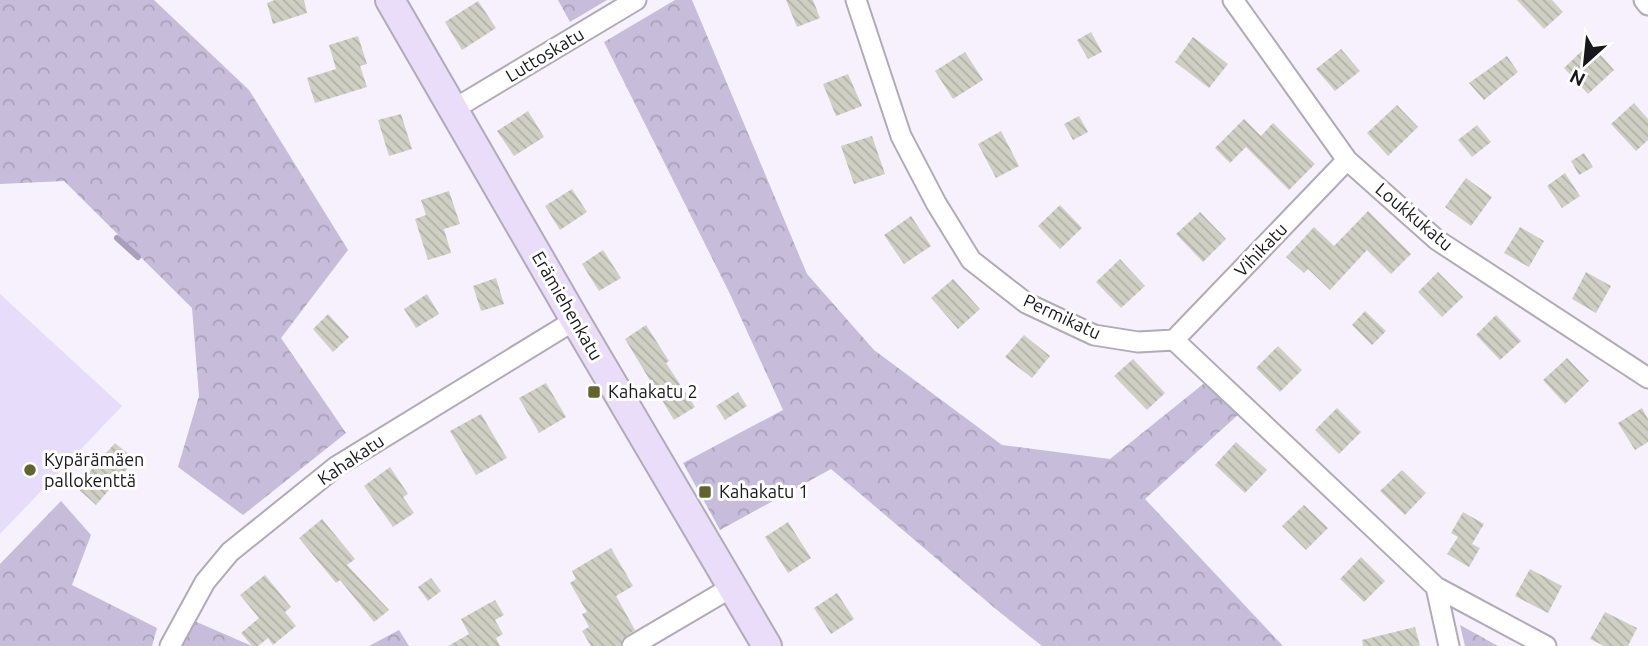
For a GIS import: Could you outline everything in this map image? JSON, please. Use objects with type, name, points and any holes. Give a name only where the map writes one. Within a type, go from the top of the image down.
[{"type":"street","name":"Erämiehenkatu","points":[[390,0],[767,646]]},
{"type":"street","name":"Luttoskatu","points":[[454,109],[636,0]]},
{"type":"street","name":"Permikatu","points":[[856,0],[901,135],[936,203],[971,260],[1026,303],[1094,335],[1139,342],[1174,340]]},
{"type":"street","name":"Loukkukatu","points":[[1233,0],[1347,160],[1437,240],[1648,378]]},
{"type":"street","points":[[1644,0],[1648,5]]},
{"type":"street","name":"Vihikatu","points":[[1174,340],[1347,160]]},
{"type":"street","name":"Kahakatu","points":[[170,646],[205,582],[230,552],[337,466],[575,320]]},
{"type":"street","points":[[1174,340],[1436,587],[1546,646]]},
{"type":"street","points":[[632,646],[732,587]]},
{"type":"street","points":[[1436,587],[1449,646]]},
{"type":"green space","points":[[0,0],[154,0],[249,90],[348,250],[281,338],[346,433],[243,515],[178,467],[199,396],[192,308],[64,181],[0,184]]},
{"type":"green space","points":[[558,0],[607,0],[570,22]]},
{"type":"green space","points":[[675,0],[692,0],[807,274],[874,350],[1002,445],[1110,459],[1207,381],[1240,413],[1145,499],[1283,646],[1042,646],[831,469],[720,530],[683,463],[783,410],[730,294],[604,42]]},
{"type":"green space","points":[[61,501],[91,535],[72,585],[157,628],[152,646],[0,646],[0,564]]},
{"type":"green space","points":[[192,620],[252,646],[180,646]]},
{"type":"green space","points":[[1460,625],[1498,646],[1465,646]]},
{"type":"green space","points":[[399,630],[409,646],[369,646]]},
{"type":"shaded area","name":"Kypärämäen pallokenttä","points":[[0,294],[122,406],[0,534]]},
{"type":"building","points":[[275,0],[304,0],[307,13],[273,24],[267,3]]},
{"type":"building","points":[[786,0],[813,0],[820,18],[797,27]]},
{"type":"building","points":[[1517,0],[1552,0],[1563,12],[1544,29]]},
{"type":"building","points":[[478,1],[496,28],[462,50],[445,22]]},
{"type":"building","points":[[1091,32],[1102,52],[1088,59],[1077,40]]},
{"type":"building","points":[[358,36],[367,64],[360,66],[367,87],[315,103],[307,78],[336,69],[329,45]]},
{"type":"building","points":[[1193,37],[1228,64],[1209,88],[1175,62]]},
{"type":"building","points":[[1590,43],[1614,70],[1588,94],[1564,68]]},
{"type":"building","points":[[1341,49],[1360,71],[1335,91],[1316,69]]},
{"type":"building","points":[[965,52],[983,80],[953,99],[935,71]]},
{"type":"building","points":[[1507,56],[1518,72],[1484,100],[1469,83]]},
{"type":"building","points":[[848,74],[862,106],[836,116],[823,84]]},
{"type":"building","points":[[1634,103],[1648,119],[1648,140],[1636,151],[1611,124]]},
{"type":"building","points":[[1397,105],[1418,127],[1388,156],[1367,133]]},
{"type":"building","points":[[528,111],[544,137],[514,156],[497,131]]},
{"type":"building","points":[[401,114],[412,149],[389,156],[378,120]]},
{"type":"building","points":[[1079,116],[1088,132],[1073,140],[1064,124]]},
{"type":"building","points":[[1244,119],[1261,136],[1273,123],[1315,164],[1289,190],[1246,147],[1230,163],[1215,148]]},
{"type":"building","points":[[1477,125],[1491,142],[1472,157],[1458,140]]},
{"type":"building","points":[[1001,131],[1019,166],[996,178],[978,144]]},
{"type":"building","points":[[872,136],[885,174],[854,184],[841,146]]},
{"type":"building","points":[[1584,153],[1593,167],[1579,175],[1571,161]]},
{"type":"building","points":[[1565,173],[1580,196],[1562,208],[1547,186]]},
{"type":"building","points":[[1466,178],[1492,197],[1471,226],[1445,207]]},
{"type":"building","points":[[572,189],[587,212],[560,230],[545,206]]},
{"type":"building","points":[[449,191],[460,224],[444,229],[451,253],[428,260],[415,219],[426,215],[421,200]]},
{"type":"building","points":[[1060,205],[1082,228],[1060,249],[1038,226]]},
{"type":"building","points":[[1368,211],[1411,254],[1391,274],[1367,250],[1330,290],[1308,269],[1304,273],[1286,257],[1314,227],[1334,246]]},
{"type":"building","points":[[1200,212],[1226,239],[1203,262],[1176,234]]},
{"type":"building","points":[[911,216],[931,246],[904,264],[884,235]]},
{"type":"building","points":[[1520,227],[1544,241],[1529,267],[1504,253]]},
{"type":"building","points":[[603,250],[621,278],[599,291],[582,264]]},
{"type":"building","points":[[1120,259],[1145,286],[1121,308],[1096,282]]},
{"type":"building","points":[[1438,272],[1463,297],[1442,317],[1418,292]]},
{"type":"building","points":[[1586,272],[1611,286],[1596,313],[1572,299]]},
{"type":"building","points":[[496,278],[504,304],[481,311],[473,286]]},
{"type":"building","points":[[953,279],[980,309],[958,329],[931,298]]},
{"type":"building","points":[[427,294],[439,314],[416,328],[404,309]]},
{"type":"building","points":[[1365,311],[1386,331],[1372,345],[1352,325]]},
{"type":"building","points":[[328,314],[349,337],[333,352],[313,329]]},
{"type":"building","points":[[1496,315],[1521,341],[1500,360],[1476,335]]},
{"type":"building","points":[[646,325],[669,361],[666,363],[695,407],[674,420],[625,339]]},
{"type":"building","points":[[1024,335],[1050,356],[1032,378],[1005,357]]},
{"type":"building","points":[[1278,346],[1302,370],[1280,392],[1256,368]]},
{"type":"building","points":[[1567,358],[1589,381],[1565,404],[1543,380]]},
{"type":"building","points":[[1133,359],[1165,393],[1147,410],[1114,376]]},
{"type":"building","points":[[546,383],[566,417],[539,433],[519,398]]},
{"type":"building","points":[[738,392],[747,406],[725,420],[716,406]]},
{"type":"building","points":[[1337,408],[1361,432],[1339,454],[1315,430]]},
{"type":"building","points":[[1642,408],[1648,419],[1648,442],[1635,450],[1618,423]]},
{"type":"building","points":[[481,414],[507,458],[476,475],[450,431]]},
{"type":"building","points":[[1236,442],[1267,470],[1245,493],[1215,465]]},
{"type":"building","points":[[115,443],[135,460],[96,505],[76,487]]},
{"type":"building","points":[[390,467],[408,494],[403,497],[414,513],[393,527],[364,486]]},
{"type":"building","points":[[1402,470],[1426,493],[1405,515],[1380,491]]},
{"type":"building","points":[[1304,505],[1328,528],[1306,550],[1282,526]]},
{"type":"building","points":[[1463,512],[1484,524],[1472,544],[1480,548],[1469,567],[1447,554],[1458,537],[1451,533]]},
{"type":"building","points":[[322,519],[355,559],[347,565],[389,610],[374,622],[340,580],[336,583],[299,538]]},
{"type":"building","points":[[788,522],[811,558],[788,573],[765,537]]},
{"type":"building","points":[[611,548],[633,586],[616,596],[635,630],[622,639],[620,646],[591,646],[582,631],[589,627],[582,614],[587,612],[570,583],[576,579],[572,571]]},
{"type":"building","points":[[1361,557],[1385,581],[1364,602],[1340,579]]},
{"type":"building","points":[[1530,569],[1562,586],[1548,613],[1515,596]]},
{"type":"building","points":[[265,575],[291,607],[285,612],[296,626],[273,645],[268,638],[258,646],[252,646],[241,633],[259,618],[240,595]]},
{"type":"building","points":[[431,578],[441,591],[428,601],[418,587]]},
{"type":"building","points":[[837,593],[854,619],[831,634],[814,608]]},
{"type":"building","points":[[495,600],[504,615],[495,620],[503,634],[496,638],[500,646],[448,646],[469,634],[461,619]]},
{"type":"building","points":[[1605,612],[1637,628],[1628,646],[1604,646],[1590,639]]},
{"type":"building","points":[[1415,627],[1420,646],[1363,646],[1362,640]]},
{"type":"waterway","points":[[117,238],[138,257]]},
{"type":"place","name":"Kahakatu 2","points":[[594,392]]},
{"type":"place","name":"Kypärämäen pallokenttä","points":[[30,470]]},
{"type":"place","name":"Kahakatu 1","points":[[705,492]]}]
